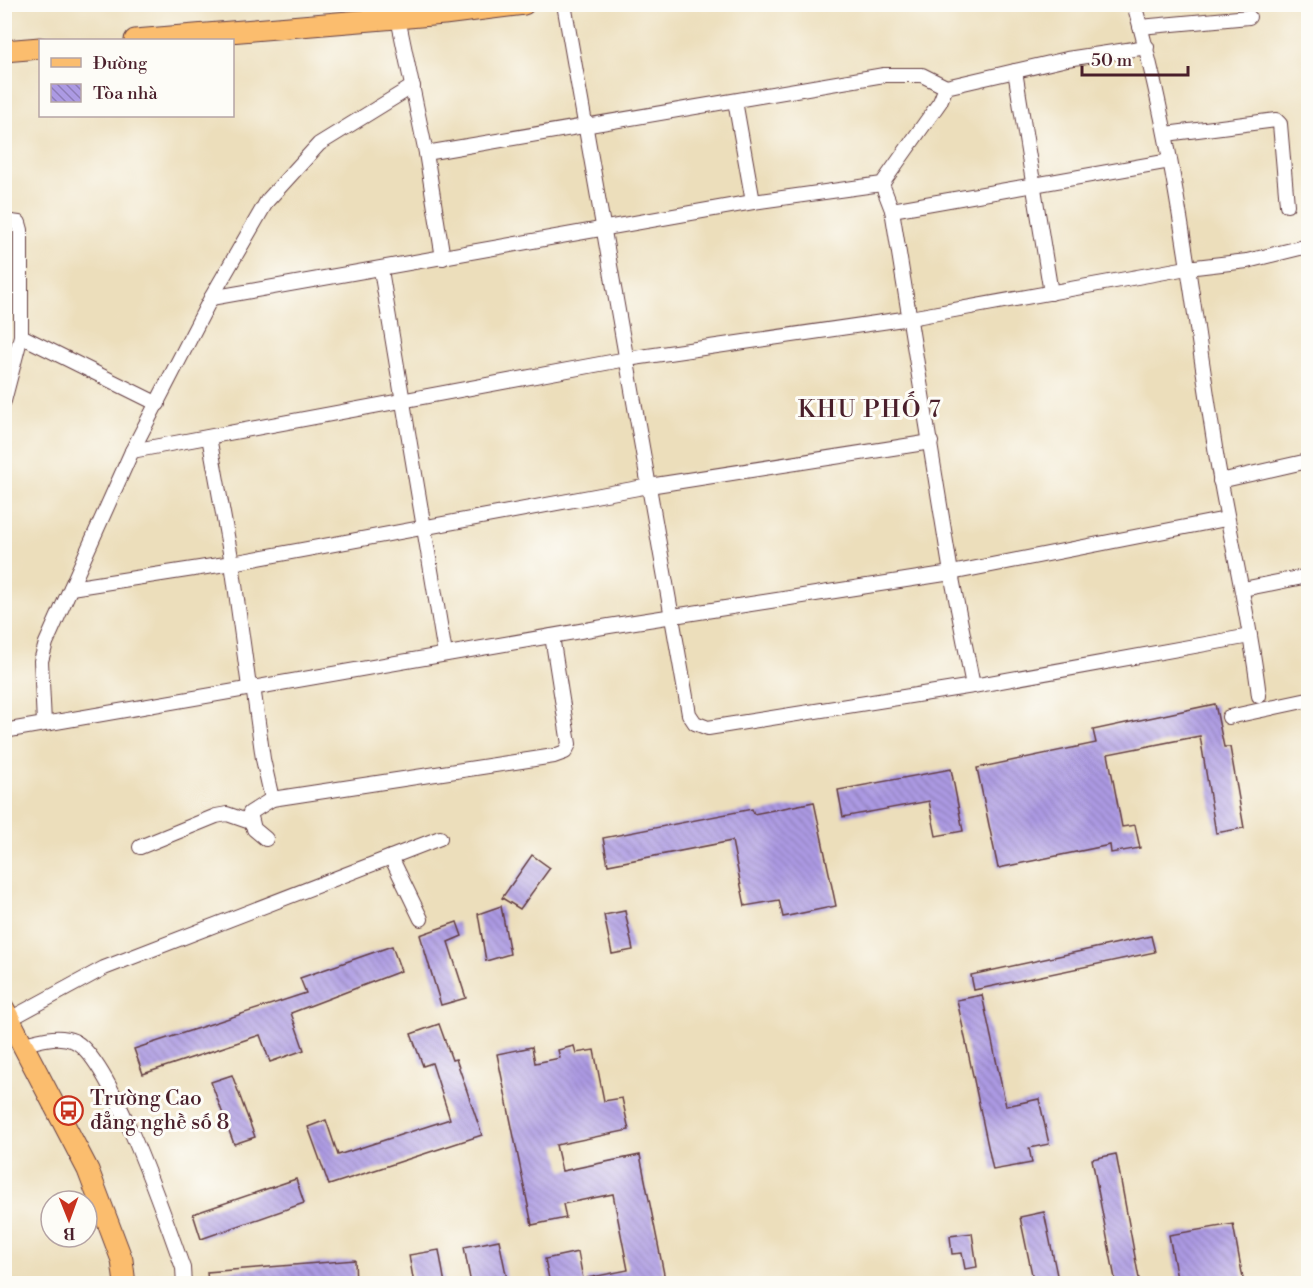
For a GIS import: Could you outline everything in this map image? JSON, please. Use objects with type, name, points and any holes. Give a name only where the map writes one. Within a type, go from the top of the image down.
[{"type":"main road","points":[[147,39],[398,18],[518,5]]},
{"type":"main road","points":[[4,51],[39,48]]},
{"type":"main road","points":[[7,1014],[88,1170],[122,1260],[125,1284]]},
{"type":"street","points":[[564,4],[606,228],[690,714],[694,723],[708,728],[973,686],[1250,636]]},
{"type":"street","points":[[1134,4],[1147,47],[1167,134],[1226,519],[1243,589],[1259,696]]},
{"type":"street","points":[[1140,27],[1249,17]]},
{"type":"street","points":[[398,18],[426,153],[443,258]]},
{"type":"street","points":[[426,153],[884,75],[922,75],[946,87],[1067,59],[1147,47]]},
{"type":"street","points":[[1015,71],[1051,292]]},
{"type":"street","points":[[44,723],[41,661],[71,588],[132,451],[211,298],[267,201],[319,144],[413,86]]},
{"type":"street","points":[[211,298],[381,270],[753,202],[882,184],[939,102],[946,87]]},
{"type":"street","points":[[735,101],[753,202]]},
{"type":"street","points":[[1167,134],[1276,120],[1280,124],[1287,205]]},
{"type":"street","points":[[892,210],[1170,161]]},
{"type":"street","points":[[882,184],[892,210],[951,573],[973,686]]},
{"type":"street","points":[[4,221],[19,223],[21,230],[21,336],[4,401]]},
{"type":"street","points":[[132,451],[627,359],[910,318],[1187,268],[1247,261],[1308,246]]},
{"type":"street","points":[[381,270],[445,654]]},
{"type":"street","points":[[21,336],[158,404]]},
{"type":"street","points":[[209,438],[232,563],[263,759],[272,800]]},
{"type":"street","points":[[71,588],[232,563],[649,486],[931,442]]},
{"type":"street","points":[[1220,481],[1308,461]]},
{"type":"street","points":[[4,730],[552,636],[951,573],[1226,519]]},
{"type":"street","points":[[1243,589],[1308,576]]},
{"type":"street","points":[[250,822],[250,813],[272,800],[531,760],[565,752],[569,744],[552,636]]},
{"type":"street","points":[[1229,717],[1308,700]]},
{"type":"street","points":[[140,847],[216,816],[227,814],[250,822],[266,839]]},
{"type":"street","points":[[7,1014],[104,968],[440,838]]},
{"type":"street","points":[[391,857],[421,919]]},
{"type":"street","points":[[24,1044],[58,1037],[74,1041],[84,1048],[121,1106],[183,1268],[184,1284]]},
{"type":"building","points":[[1215,704],[1224,747],[1230,747],[1244,828],[1216,833],[1200,736],[1108,754],[1122,827],[1135,825],[1140,848],[1111,853],[1110,845],[998,868],[977,768],[1096,743],[1093,730]]},
{"type":"building","points":[[951,769],[963,831],[936,836],[929,801],[843,817],[838,790]]},
{"type":"building","points":[[814,802],[836,906],[783,917],[779,900],[745,906],[732,841],[608,865],[603,838],[752,809],[754,814]]},
{"type":"building","points":[[532,855],[550,868],[520,909],[502,898]]},
{"type":"building","points":[[501,906],[510,954],[486,961],[478,914]]},
{"type":"building","points":[[625,911],[633,950],[612,954],[604,915]]},
{"type":"building","points":[[457,922],[462,936],[448,942],[466,998],[441,1005],[420,935]]},
{"type":"building","points":[[1151,936],[1155,952],[974,990],[971,975]]},
{"type":"building","points":[[392,946],[401,971],[291,1013],[304,1050],[270,1062],[260,1035],[143,1074],[134,1049],[306,993],[300,978]]},
{"type":"building","points":[[982,995],[1006,1106],[1039,1099],[1049,1144],[1029,1148],[1032,1163],[993,1170],[957,1000]]},
{"type":"building","points":[[439,1024],[452,1060],[456,1059],[482,1135],[329,1185],[308,1127],[326,1120],[338,1155],[450,1119],[432,1063],[423,1066],[411,1034]]},
{"type":"building","points":[[574,1046],[576,1053],[594,1050],[604,1101],[622,1098],[629,1130],[556,1145],[562,1171],[640,1155],[666,1284],[588,1284],[587,1278],[628,1270],[613,1194],[563,1204],[566,1218],[532,1225],[497,1054],[532,1047],[535,1063],[560,1058],[558,1050]]},
{"type":"building","points":[[232,1075],[255,1137],[234,1144],[211,1082]]},
{"type":"building","points":[[1116,1154],[1140,1284],[1116,1284],[1092,1159]]},
{"type":"building","points":[[296,1179],[304,1203],[201,1239],[193,1214]]},
{"type":"building","points":[[1044,1212],[1058,1280],[1034,1284],[1020,1217]]},
{"type":"building","points":[[1233,1224],[1244,1284],[1178,1284],[1169,1235]]},
{"type":"building","points":[[972,1233],[977,1267],[965,1269],[962,1253],[952,1254],[950,1236]]},
{"type":"building","points":[[499,1240],[508,1284],[471,1284],[464,1247]]},
{"type":"building","points":[[439,1250],[445,1284],[414,1284],[409,1255]]},
{"type":"building","points":[[578,1252],[584,1284],[550,1284],[545,1259]]},
{"type":"building","points":[[355,1260],[356,1284],[208,1284],[207,1272]]},
{"type":"place","name":"Trường Cao đẳng nghề số 8","points":[[69,1111]]},
{"type":"district","name":"KHU PHỐ 7","points":[[870,410]]}]
